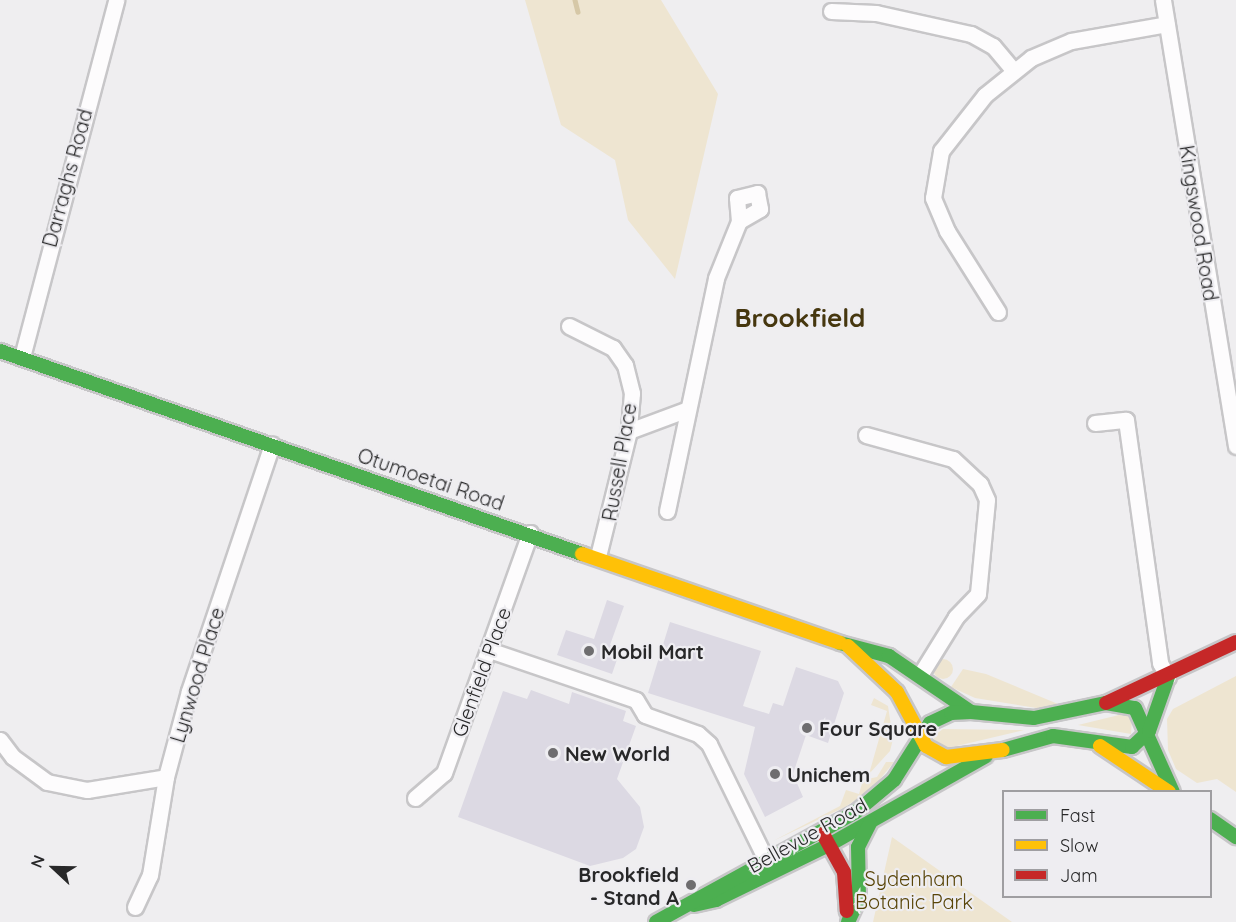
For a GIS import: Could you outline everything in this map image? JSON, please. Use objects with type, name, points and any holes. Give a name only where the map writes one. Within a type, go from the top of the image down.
[{"type":"main road","name":"Otumoetai Road","points":[[0,351],[598,556],[848,646],[889,656],[971,712]]},
{"type":"main road","points":[[971,712],[1044,717],[1106,703],[1168,677],[1236,642]]},
{"type":"main road","name":"Otumoetai Road","points":[[848,646],[897,692],[919,736],[938,755],[992,753],[1053,736],[1094,741]]},
{"type":"main road","points":[[1094,741],[1125,748],[1139,744],[1149,731],[1168,677]]},
{"type":"main road","points":[[1106,703],[1135,708],[1149,731],[1170,790]]},
{"type":"main road","name":"Bellevue Road","points":[[656,922],[765,858],[821,831],[894,780],[919,736],[939,717],[971,712]]},
{"type":"main road","points":[[1094,741],[1141,778],[1167,790]]},
{"type":"main road","name":"Bellevue Road","points":[[685,907],[716,900],[829,845],[992,753]]},
{"type":"main road","points":[[1212,820],[1236,837]]},
{"type":"main road","points":[[848,922],[859,898],[858,847],[870,823]]},
{"type":"main road","points":[[821,831],[846,835],[858,847]]},
{"type":"main road","points":[[821,831],[844,872],[848,922]]},
{"type":"street","name":"Darraghs Road","points":[[22,357],[116,0]]},
{"type":"street","name":"Kingswood Road","points":[[1163,0],[1236,446]]},
{"type":"street","points":[[831,11],[876,14],[972,34],[993,46],[1013,70]]},
{"type":"street","points":[[998,312],[947,231],[932,184],[949,138],[1013,70],[1071,41],[1167,24]]},
{"type":"street","points":[[667,511],[720,261],[739,221]]},
{"type":"street","name":"Russell Place","points":[[569,326],[620,356],[632,393],[629,431],[598,556]]},
{"type":"street","points":[[629,431],[688,409]]},
{"type":"street","points":[[1095,423],[1126,420],[1160,663],[1168,677]]},
{"type":"street","points":[[866,435],[953,459],[980,484],[987,500],[978,594],[956,617],[920,675]]},
{"type":"street","name":"Lynwood Place","points":[[135,907],[150,875],[166,777],[272,445]]},
{"type":"street","name":"Glenfield Place","points":[[414,798],[444,774],[530,533]]},
{"type":"street","points":[[489,650],[636,700],[645,715],[699,734],[709,744],[765,858]]},
{"type":"street","points":[[0,740],[13,757],[47,782],[87,790],[166,777]]},
{"type":"green space","points":[[525,0],[661,0],[718,94],[675,279],[628,220],[615,160],[561,125]]},
{"type":"green space","points":[[943,659],[950,662],[953,669],[950,676],[943,679],[936,676],[933,669],[936,662]]},
{"type":"green space","points":[[963,669],[986,674],[1058,704],[1043,709],[975,698],[951,687]]},
{"type":"green space","points":[[1236,676],[1236,792],[1217,779],[1197,783],[1176,769],[1168,750],[1167,719],[1173,709]]},
{"type":"green space","points":[[874,698],[888,706],[893,739],[890,751],[869,774],[887,711],[871,705]]},
{"type":"green space","points":[[1123,714],[1132,718],[1131,734],[1078,725]]},
{"type":"green space","points":[[943,729],[1024,730],[944,749],[932,737]]},
{"type":"green space","points":[[886,762],[894,762],[872,789],[845,807],[773,841],[840,806],[846,790],[859,794],[863,780],[877,777]]},
{"type":"green space","name":"Sydenham Botanic Park","points":[[892,837],[1012,922],[873,922]]},
{"type":"building","name":"Mobil Mart","points":[[607,600],[624,606],[610,645],[621,648],[612,674],[557,655],[566,630],[594,639]]},
{"type":"building","points":[[670,622],[761,651],[743,706],[769,714],[773,703],[783,706],[796,667],[838,681],[844,693],[828,743],[806,735],[793,774],[803,797],[765,817],[744,774],[755,727],[648,693]]},
{"type":"building","name":"New World","points":[[531,690],[569,704],[572,692],[626,711],[623,721],[636,726],[617,779],[640,807],[644,827],[636,849],[623,858],[590,866],[458,817],[503,691],[527,699]]},
{"type":"waterway","points":[[575,0],[578,12]]},
{"type":"traffic: fast","points":[[0,351],[582,554]]},
{"type":"traffic: fast","points":[[840,643],[889,656],[971,712],[1034,718],[1106,703],[1135,708],[1172,790]]},
{"type":"traffic: fast","points":[[1003,750],[1053,736],[1132,747],[1149,731],[1168,677]]},
{"type":"traffic: fast","points":[[656,922],[856,812],[894,780],[930,723],[951,713],[971,712]]},
{"type":"traffic: fast","points":[[694,905],[716,900],[829,845],[986,756]]},
{"type":"traffic: fast","points":[[1212,820],[1236,837]]},
{"type":"traffic: fast","points":[[848,922],[859,898],[858,847],[870,823]]},
{"type":"traffic: slow","points":[[582,554],[840,643]]},
{"type":"traffic: slow","points":[[848,646],[897,692],[926,746],[946,757],[1003,750]]},
{"type":"traffic: slow","points":[[1100,746],[1166,790]]},
{"type":"traffic: jam","points":[[1106,703],[1236,642]]},
{"type":"traffic: jam","points":[[823,834],[844,872],[847,911]]},
{"type":"place","name":"Mobil Mart","points":[[589,651]]},
{"type":"place","name":"Four Square","points":[[807,728]]},
{"type":"place","name":"New World","points":[[553,753]]},
{"type":"place","name":"Unichem","points":[[775,774]]},
{"type":"place","name":"Brookfield - Stand A","points":[[691,885]]},
{"type":"district","name":"Brookfield","points":[[800,318]]}]
